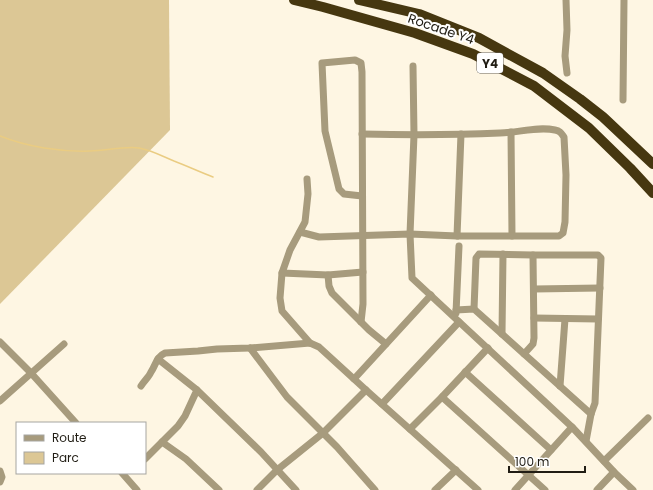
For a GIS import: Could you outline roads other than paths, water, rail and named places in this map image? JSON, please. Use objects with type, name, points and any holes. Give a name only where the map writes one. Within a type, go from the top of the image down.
[{"type":"highway","name":"Rocade Y4","points":[[294,0],[415,33],[473,54],[534,86],[589,128],[630,168],[652,193]]},
{"type":"highway","name":"Rocade Y4","points":[[359,0],[419,14],[479,38],[543,73],[603,117],[653,164]]},
{"type":"street","points":[[566,0],[567,30],[565,56],[567,73]]},
{"type":"street","points":[[623,100],[624,0]]},
{"type":"street","points":[[361,322],[363,304],[363,272],[361,63],[356,60],[322,63],[325,131],[339,189],[344,194],[362,196]]},
{"type":"street","points":[[413,66],[414,135],[410,234],[412,278],[572,427],[633,490]]},
{"type":"street","points":[[300,232],[319,237],[410,234],[457,236],[559,236],[563,233],[565,222],[566,175],[564,137],[561,132],[554,130],[533,129],[502,133],[414,135],[362,134]]},
{"type":"street","points":[[511,132],[512,236]]},
{"type":"street","points":[[457,236],[461,134]]},
{"type":"street","points":[[307,179],[308,194],[306,222],[290,250],[282,273],[280,298],[282,311],[310,343],[319,347],[478,490]]},
{"type":"street","points":[[458,320],[456,310],[459,246]]},
{"type":"street","points":[[474,309],[476,258],[479,254],[598,255],[601,258],[594,403],[586,441]]},
{"type":"street","points":[[502,334],[503,254]]},
{"type":"street","points":[[524,354],[533,344],[533,255]]},
{"type":"street","points":[[282,273],[328,275],[363,272]]},
{"type":"street","points":[[328,275],[329,286],[332,293],[386,344]]},
{"type":"street","points":[[534,289],[600,288]]},
{"type":"street","points":[[354,379],[431,295]]},
{"type":"street","points":[[456,310],[474,309],[591,414]]},
{"type":"street","points":[[534,318],[598,320]]},
{"type":"street","points":[[560,386],[565,319]]},
{"type":"street","points":[[382,404],[458,320]]},
{"type":"street","points":[[0,342],[75,422]]},
{"type":"street","points":[[141,386],[151,373],[158,359],[165,353],[198,352],[217,349],[310,343]]},
{"type":"street","points":[[0,401],[64,344]]},
{"type":"street","points":[[250,348],[287,396],[337,447],[375,490]]},
{"type":"street","points":[[410,429],[488,348]]},
{"type":"street","points":[[158,359],[197,390],[261,452],[296,490]]},
{"type":"street","points":[[465,372],[551,450]]},
{"type":"street","points":[[146,458],[178,426],[185,416],[197,390]]},
{"type":"street","points":[[257,490],[277,470],[322,433],[366,390]]},
{"type":"street","points":[[442,397],[545,490]]},
{"type":"street","points":[[604,461],[648,418]]},
{"type":"street","points":[[515,490],[572,427]]},
{"type":"street","points":[[162,442],[186,459],[219,490]]},
{"type":"street","points":[[435,490],[456,470]]},
{"type":"street","points":[[0,471],[2,477],[0,482]]},
{"type":"street","points":[[596,490],[614,472]]},
{"type":"street","points":[[126,475],[137,490]]},
{"type":"waterway","points":[[0,136],[33,146],[68,151],[139,148],[213,177]]}]
